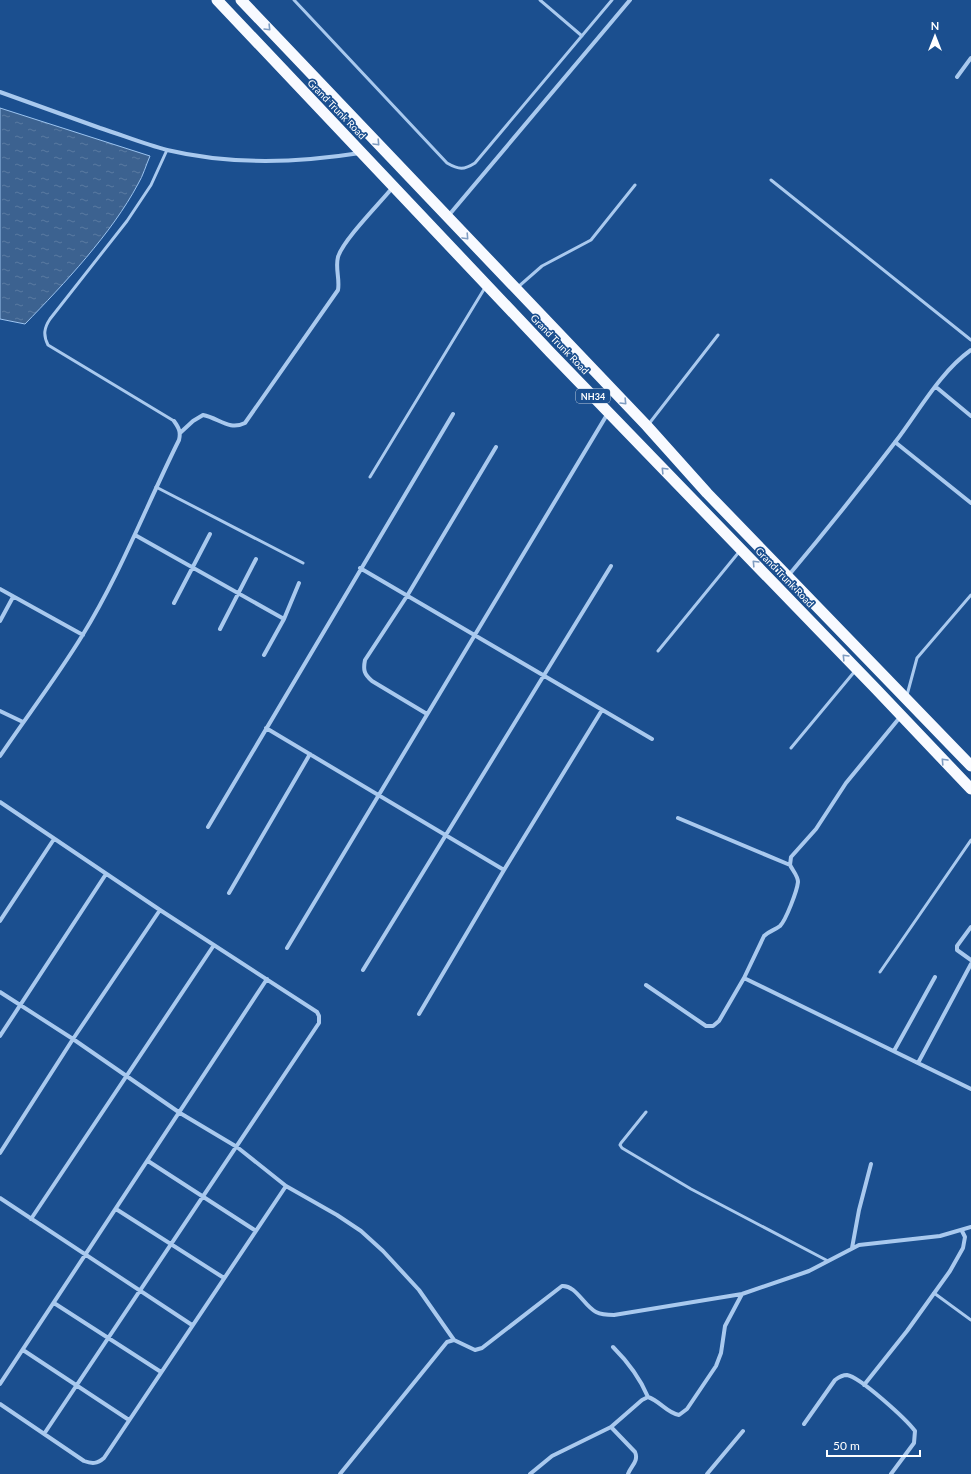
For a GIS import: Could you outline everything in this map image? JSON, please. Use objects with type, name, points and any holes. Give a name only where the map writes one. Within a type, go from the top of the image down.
[{"type":"highway","name":"Grand Trunk Road","points":[[217,0],[486,285],[971,789]]},
{"type":"highway","name":"Grand Trunk Road","points":[[241,0],[647,426],[707,494],[971,766]]},
{"type":"highway","points":[[347,136],[359,123]]},
{"type":"street","points":[[447,217],[630,0]]},
{"type":"street","points":[[957,77],[971,58]]},
{"type":"street","points":[[0,92],[167,150],[208,157],[252,160],[318,159],[362,153]]},
{"type":"street","points":[[180,433],[193,421],[203,415],[228,426],[238,426],[245,423],[338,290],[340,280],[337,270],[338,257],[344,245],[394,187]]},
{"type":"street","points":[[788,577],[844,509],[956,362],[971,350]]},
{"type":"street","points":[[936,387],[971,416]]},
{"type":"street","points":[[287,948],[608,412]]},
{"type":"street","points":[[208,827],[360,568],[453,414]]},
{"type":"street","points":[[0,756],[83,635],[135,535],[156,487],[180,440],[180,433],[174,421]]},
{"type":"street","points":[[896,442],[971,503]]},
{"type":"street","points":[[427,714],[372,681],[365,675],[363,668],[365,660],[407,596],[496,447]]},
{"type":"street","points":[[174,603],[210,534]]},
{"type":"street","points":[[135,535],[284,619]]},
{"type":"street","points":[[220,629],[256,559]]},
{"type":"street","points":[[363,970],[611,566]]},
{"type":"street","points":[[360,568],[652,739]]},
{"type":"street","points":[[264,655],[284,619],[299,583]]},
{"type":"street","points":[[0,589],[83,635]]},
{"type":"street","points":[[0,621],[13,597]]},
{"type":"street","points":[[419,1014],[504,870],[602,710]]},
{"type":"street","points":[[0,711],[24,722]]},
{"type":"street","points":[[790,866],[792,858],[816,829],[846,783],[901,715]]},
{"type":"street","points":[[266,728],[504,870]]},
{"type":"street","points":[[229,893],[310,754]]},
{"type":"street","points":[[0,802],[160,910],[317,1012],[319,1022],[44,1434]]},
{"type":"street","points":[[646,984],[706,1026],[713,1026],[719,1022],[744,978],[764,936],[769,931],[781,925],[787,915],[798,884],[797,877],[790,866],[678,818]]},
{"type":"street","points":[[0,921],[54,839]]},
{"type":"street","points":[[0,1036],[106,874]]},
{"type":"street","points":[[0,1153],[73,1039],[160,910]]},
{"type":"street","points":[[971,927],[957,946],[957,950],[971,960]]},
{"type":"street","points":[[31,1219],[128,1076],[214,944]]},
{"type":"street","points":[[918,1063],[971,964]]},
{"type":"street","points":[[894,1051],[935,977]]},
{"type":"street","points":[[744,978],[971,1088]]},
{"type":"street","points":[[0,1384],[267,979]]},
{"type":"street","points":[[0,992],[73,1039],[180,1113],[237,1147],[286,1186],[337,1215],[361,1231],[383,1251],[418,1290],[454,1340],[475,1350],[482,1348],[562,1286],[567,1286],[572,1289],[591,1309],[603,1314],[614,1315],[742,1294],[809,1270],[852,1248],[887,1241],[940,1236],[962,1231],[971,1227]]},
{"type":"street","points":[[148,1161],[256,1231]]},
{"type":"street","points":[[852,1248],[859,1210],[871,1164]]},
{"type":"street","points":[[0,1404],[84,1461],[92,1464],[104,1458],[286,1186]]},
{"type":"street","points":[[0,1198],[192,1325]]},
{"type":"street","points":[[116,1209],[224,1278]]},
{"type":"street","points":[[864,1385],[907,1332],[963,1248],[964,1237],[962,1231]]},
{"type":"street","points":[[530,1474],[552,1456],[611,1426],[642,1400],[648,1397],[654,1399],[674,1414],[679,1415],[687,1409],[720,1359],[725,1326],[742,1294]]},
{"type":"street","points":[[54,1303],[161,1372]]},
{"type":"street","points":[[340,1474],[441,1347],[447,1342],[454,1340]]},
{"type":"street","points":[[613,1347],[625,1360],[641,1382],[648,1397]]},
{"type":"street","points":[[23,1350],[129,1420]]},
{"type":"street","points":[[804,1424],[836,1380],[841,1375],[848,1375],[864,1385],[901,1416],[915,1431],[914,1443],[891,1474]]},
{"type":"street","points":[[611,1426],[637,1456],[628,1474]]},
{"type":"street","points":[[707,1474],[742,1431]]},
{"type":"lane","points":[[294,0],[447,163],[456,168],[466,169],[475,163],[612,0]]},
{"type":"lane","points":[[540,0],[582,36]]},
{"type":"lane","points":[[167,150],[151,185],[102,255],[50,319],[45,327],[44,337],[48,345],[174,421]]},
{"type":"lane","points":[[771,180],[971,340]]},
{"type":"lane","points":[[516,290],[542,266],[591,240],[634,185]]},
{"type":"lane","points":[[370,478],[486,285]]},
{"type":"lane","points":[[647,426],[718,335]]},
{"type":"lane","points":[[156,487],[303,564]]},
{"type":"lane","points":[[658,650],[741,550]]},
{"type":"lane","points":[[906,699],[917,658],[971,595]]},
{"type":"lane","points":[[791,748],[857,669]]},
{"type":"lane","points":[[880,972],[971,840]]},
{"type":"lane","points":[[646,1112],[621,1143],[620,1145],[622,1148],[691,1189],[828,1261]]},
{"type":"lane","points":[[934,1293],[971,1320]]},
{"type":"water","points":[[0,108],[150,156],[140,181],[115,221],[71,275],[25,324],[0,319]]}]
